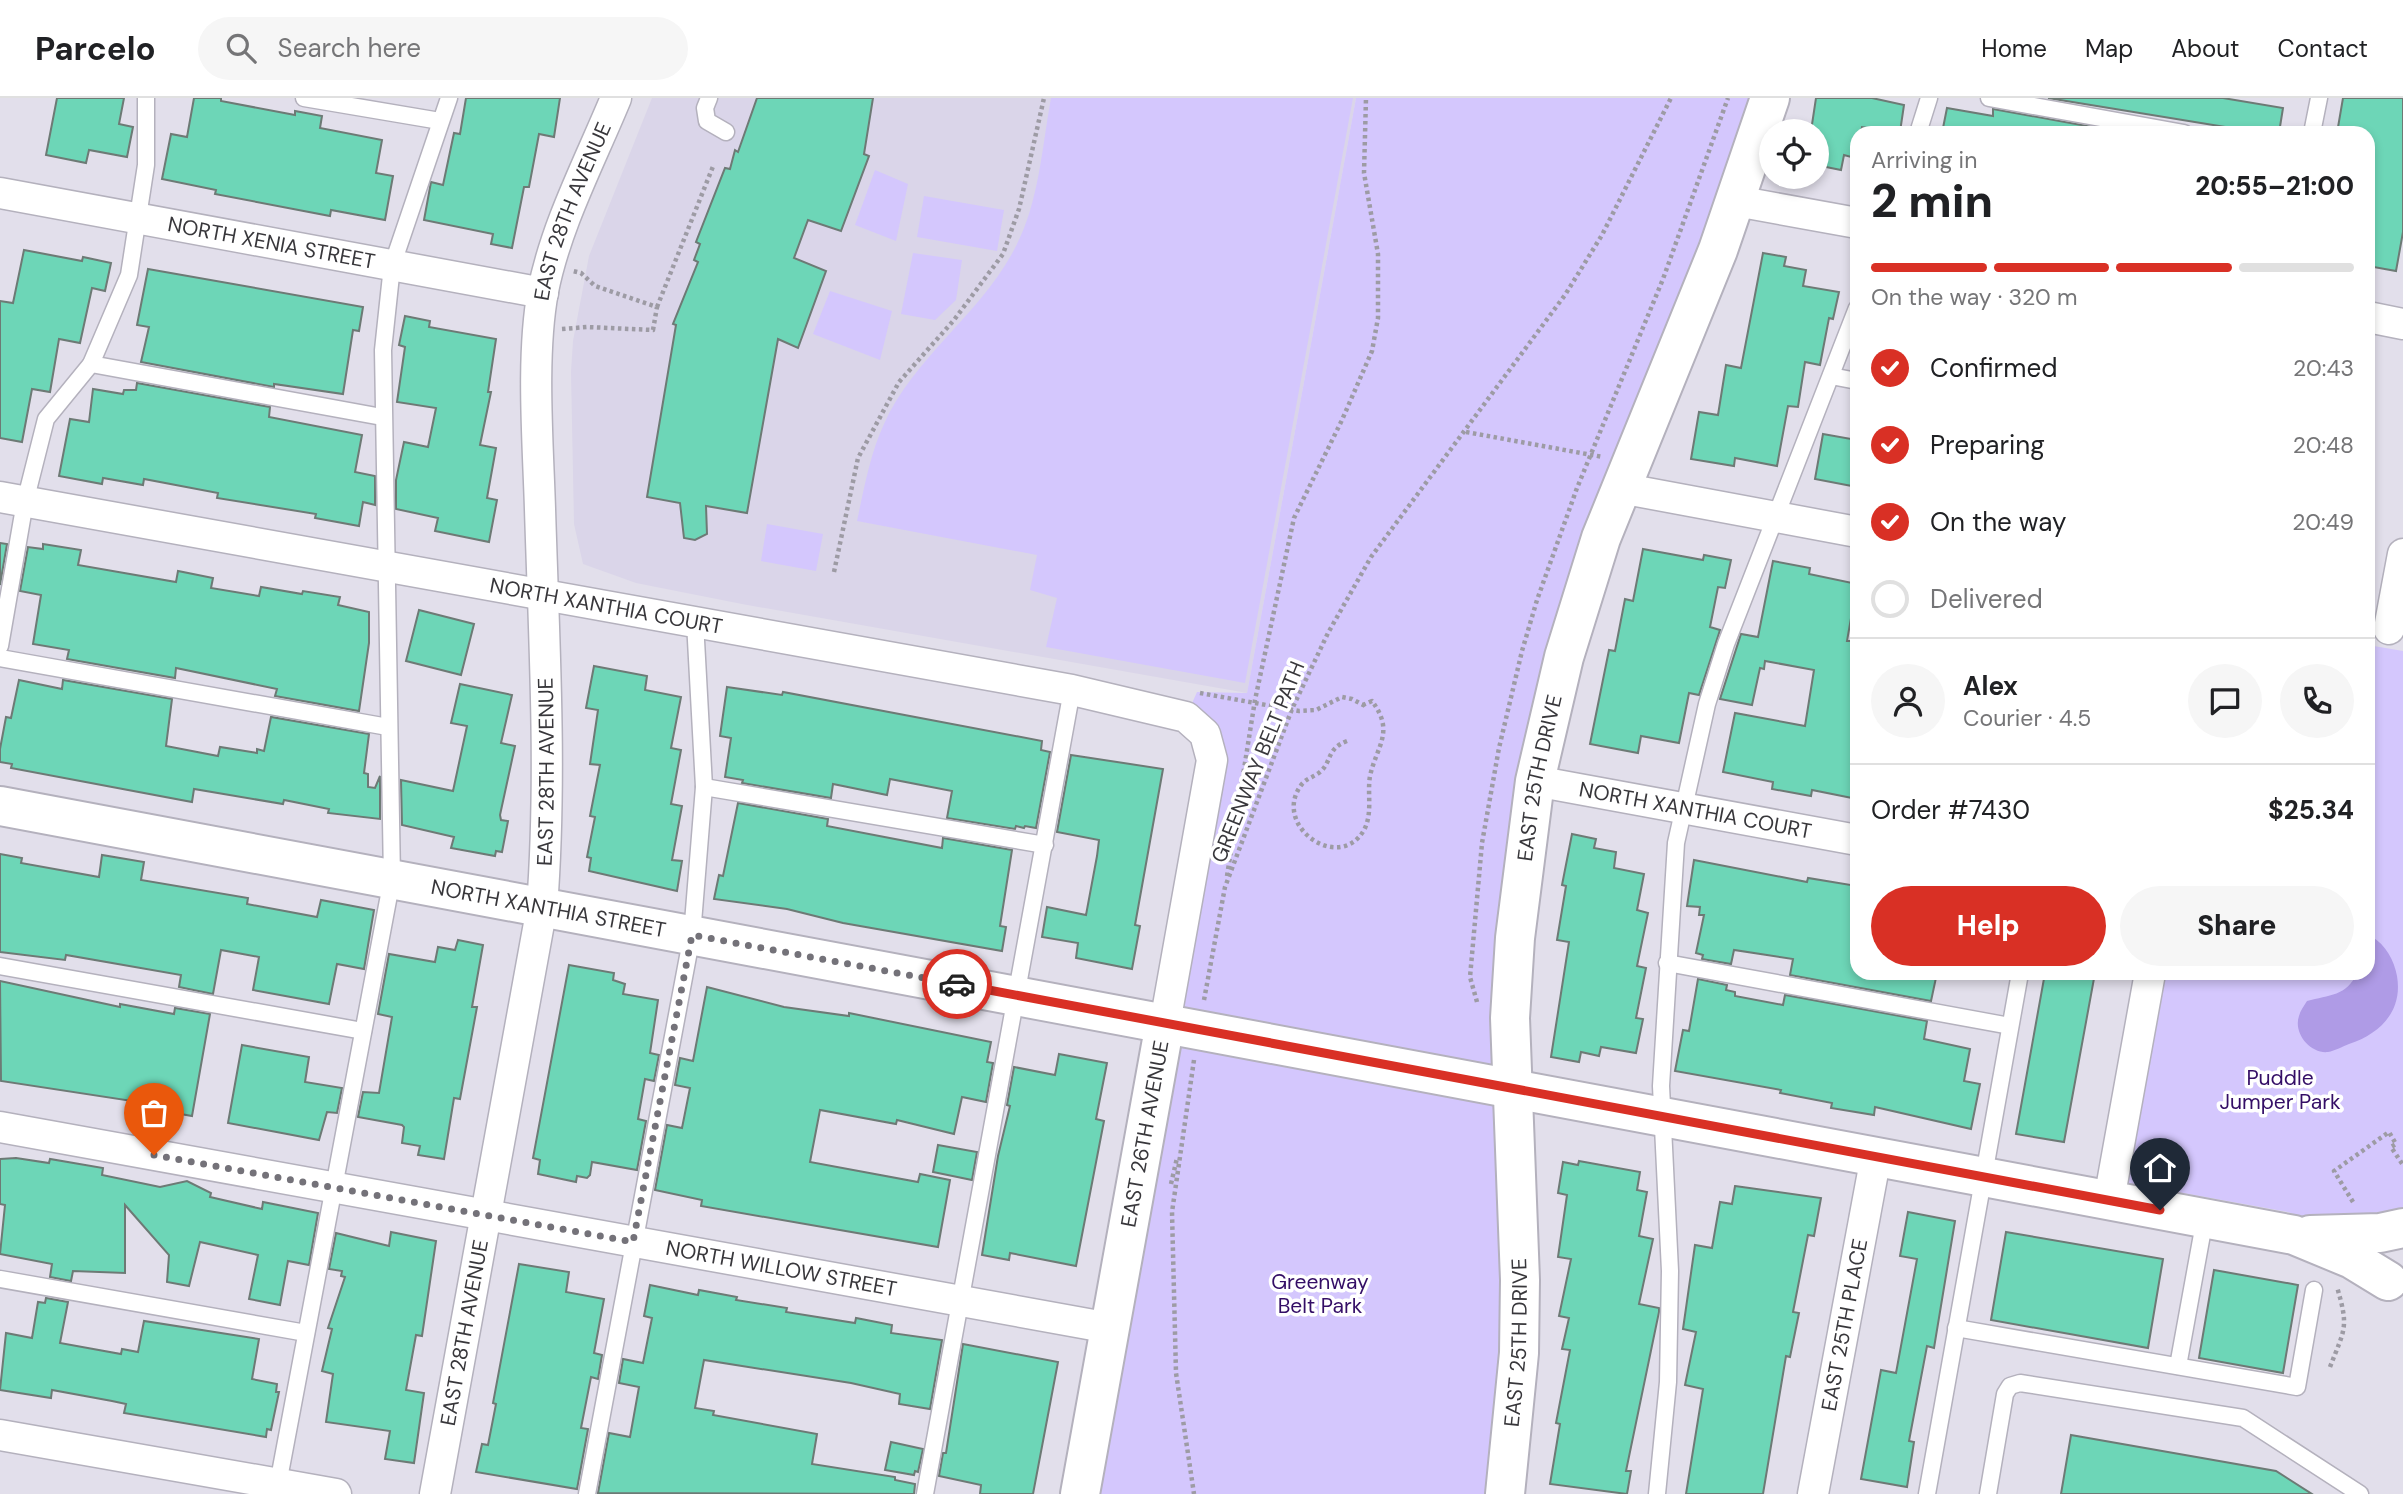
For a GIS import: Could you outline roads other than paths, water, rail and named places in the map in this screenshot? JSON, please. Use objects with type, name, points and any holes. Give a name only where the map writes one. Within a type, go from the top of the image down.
[{"type":"street","name":"EAST 28TH AVENUE","points":[[435,1494],[542,907],[548,829],[539,474],[541,327],[546,280],[555,246],[616,98]]},
{"type":"street","name":"EAST 25TH DRIVE","points":[[1506,1494],[1519,1353],[1520,1280],[1510,1017],[1516,938],[1535,781],[1576,613],[1616,474],[1683,341],[1736,201],[1770,98]]},
{"type":"street","name":"NORTH XENIA STREET","points":[[0,194],[392,266],[546,280]]},
{"type":"street","points":[[1736,201],[1850,222]]},
{"type":"street","points":[[2375,318],[2403,324]]},
{"type":"street","points":[[1616,474],[1774,517],[1850,531]]},
{"type":"street","name":"NORTH XANTHIA COURT","points":[[13,500],[1073,690],[1195,726]]},
{"type":"street","points":[[2387,629],[2403,554]]},
{"type":"street","name":"EAST 26TH AVENUE","points":[[1080,1494],[1110,1328],[1181,1026],[1212,760],[1195,726]]},
{"type":"street","name":"NORTH XANTHIA COURT","points":[[1535,781],[1850,839]]},
{"type":"street","name":"NORTH XANTHIA STREET","points":[[0,806],[2294,1235],[2352,1259],[2395,1292]]},
{"type":"street","points":[[2109,1200],[2149,980]]},
{"type":"street","name":"NORTH WILLOW STREET","points":[[0,1127],[1110,1328]]},
{"type":"street","name":"EAST 25TH PLACE","points":[[1813,1494],[1876,1156]]},
{"type":"street","points":[[2395,1292],[2388,1252],[2403,1228]]},
{"type":"street","name":"NORTH XANTHIA STREET","points":[[2294,1235],[2380,1233],[2403,1228]]},
{"type":"street","points":[[0,1435],[335,1494]]},
{"type":"lane","points":[[0,646],[13,500],[46,419],[91,364],[129,275],[140,220],[146,165],[146,98]]},
{"type":"lane","points":[[304,98],[440,121]]},
{"type":"lane","points":[[278,1484],[392,879],[382,417],[383,349],[392,266],[450,98]]},
{"type":"lane","points":[[709,98],[705,108],[707,121],[726,132]]},
{"type":"lane","points":[[1920,126],[1929,98]]},
{"type":"lane","points":[[1989,98],[2145,126]]},
{"type":"lane","points":[[2313,126],[2319,98]]},
{"type":"lane","points":[[1657,1494],[1668,1382],[1670,1271],[1663,1116],[1667,962],[1676,843],[1707,704],[1726,644],[1850,326]]},
{"type":"lane","points":[[91,364],[382,417]]},
{"type":"lane","points":[[1831,376],[1850,380]]},
{"type":"lane","points":[[587,1494],[692,935],[704,787],[695,622]]},
{"type":"lane","points":[[0,658],[388,727]]},
{"type":"lane","points":[[925,1494],[963,1302],[1073,690]]},
{"type":"lane","points":[[704,787],[1045,845]]},
{"type":"lane","points":[[1667,962],[2010,1026]]},
{"type":"lane","points":[[0,966],[363,1031]]},
{"type":"lane","points":[[1927,1494],[2019,980]]},
{"type":"lane","points":[[2178,1366],[2205,1218]]},
{"type":"lane","points":[[0,1279],[306,1333]]},
{"type":"lane","points":[[1956,1328],[2297,1387],[2315,1290]]},
{"type":"lane","points":[[1988,1494],[2005,1394],[2010,1386],[2020,1383],[2243,1418],[2360,1494]]},
{"type":"park label","name":"Puddle Jumper Park","points":[[2280,1090]]},
{"type":"park label","name":"Greenway Belt Park","points":[[1320,1294]]}]
